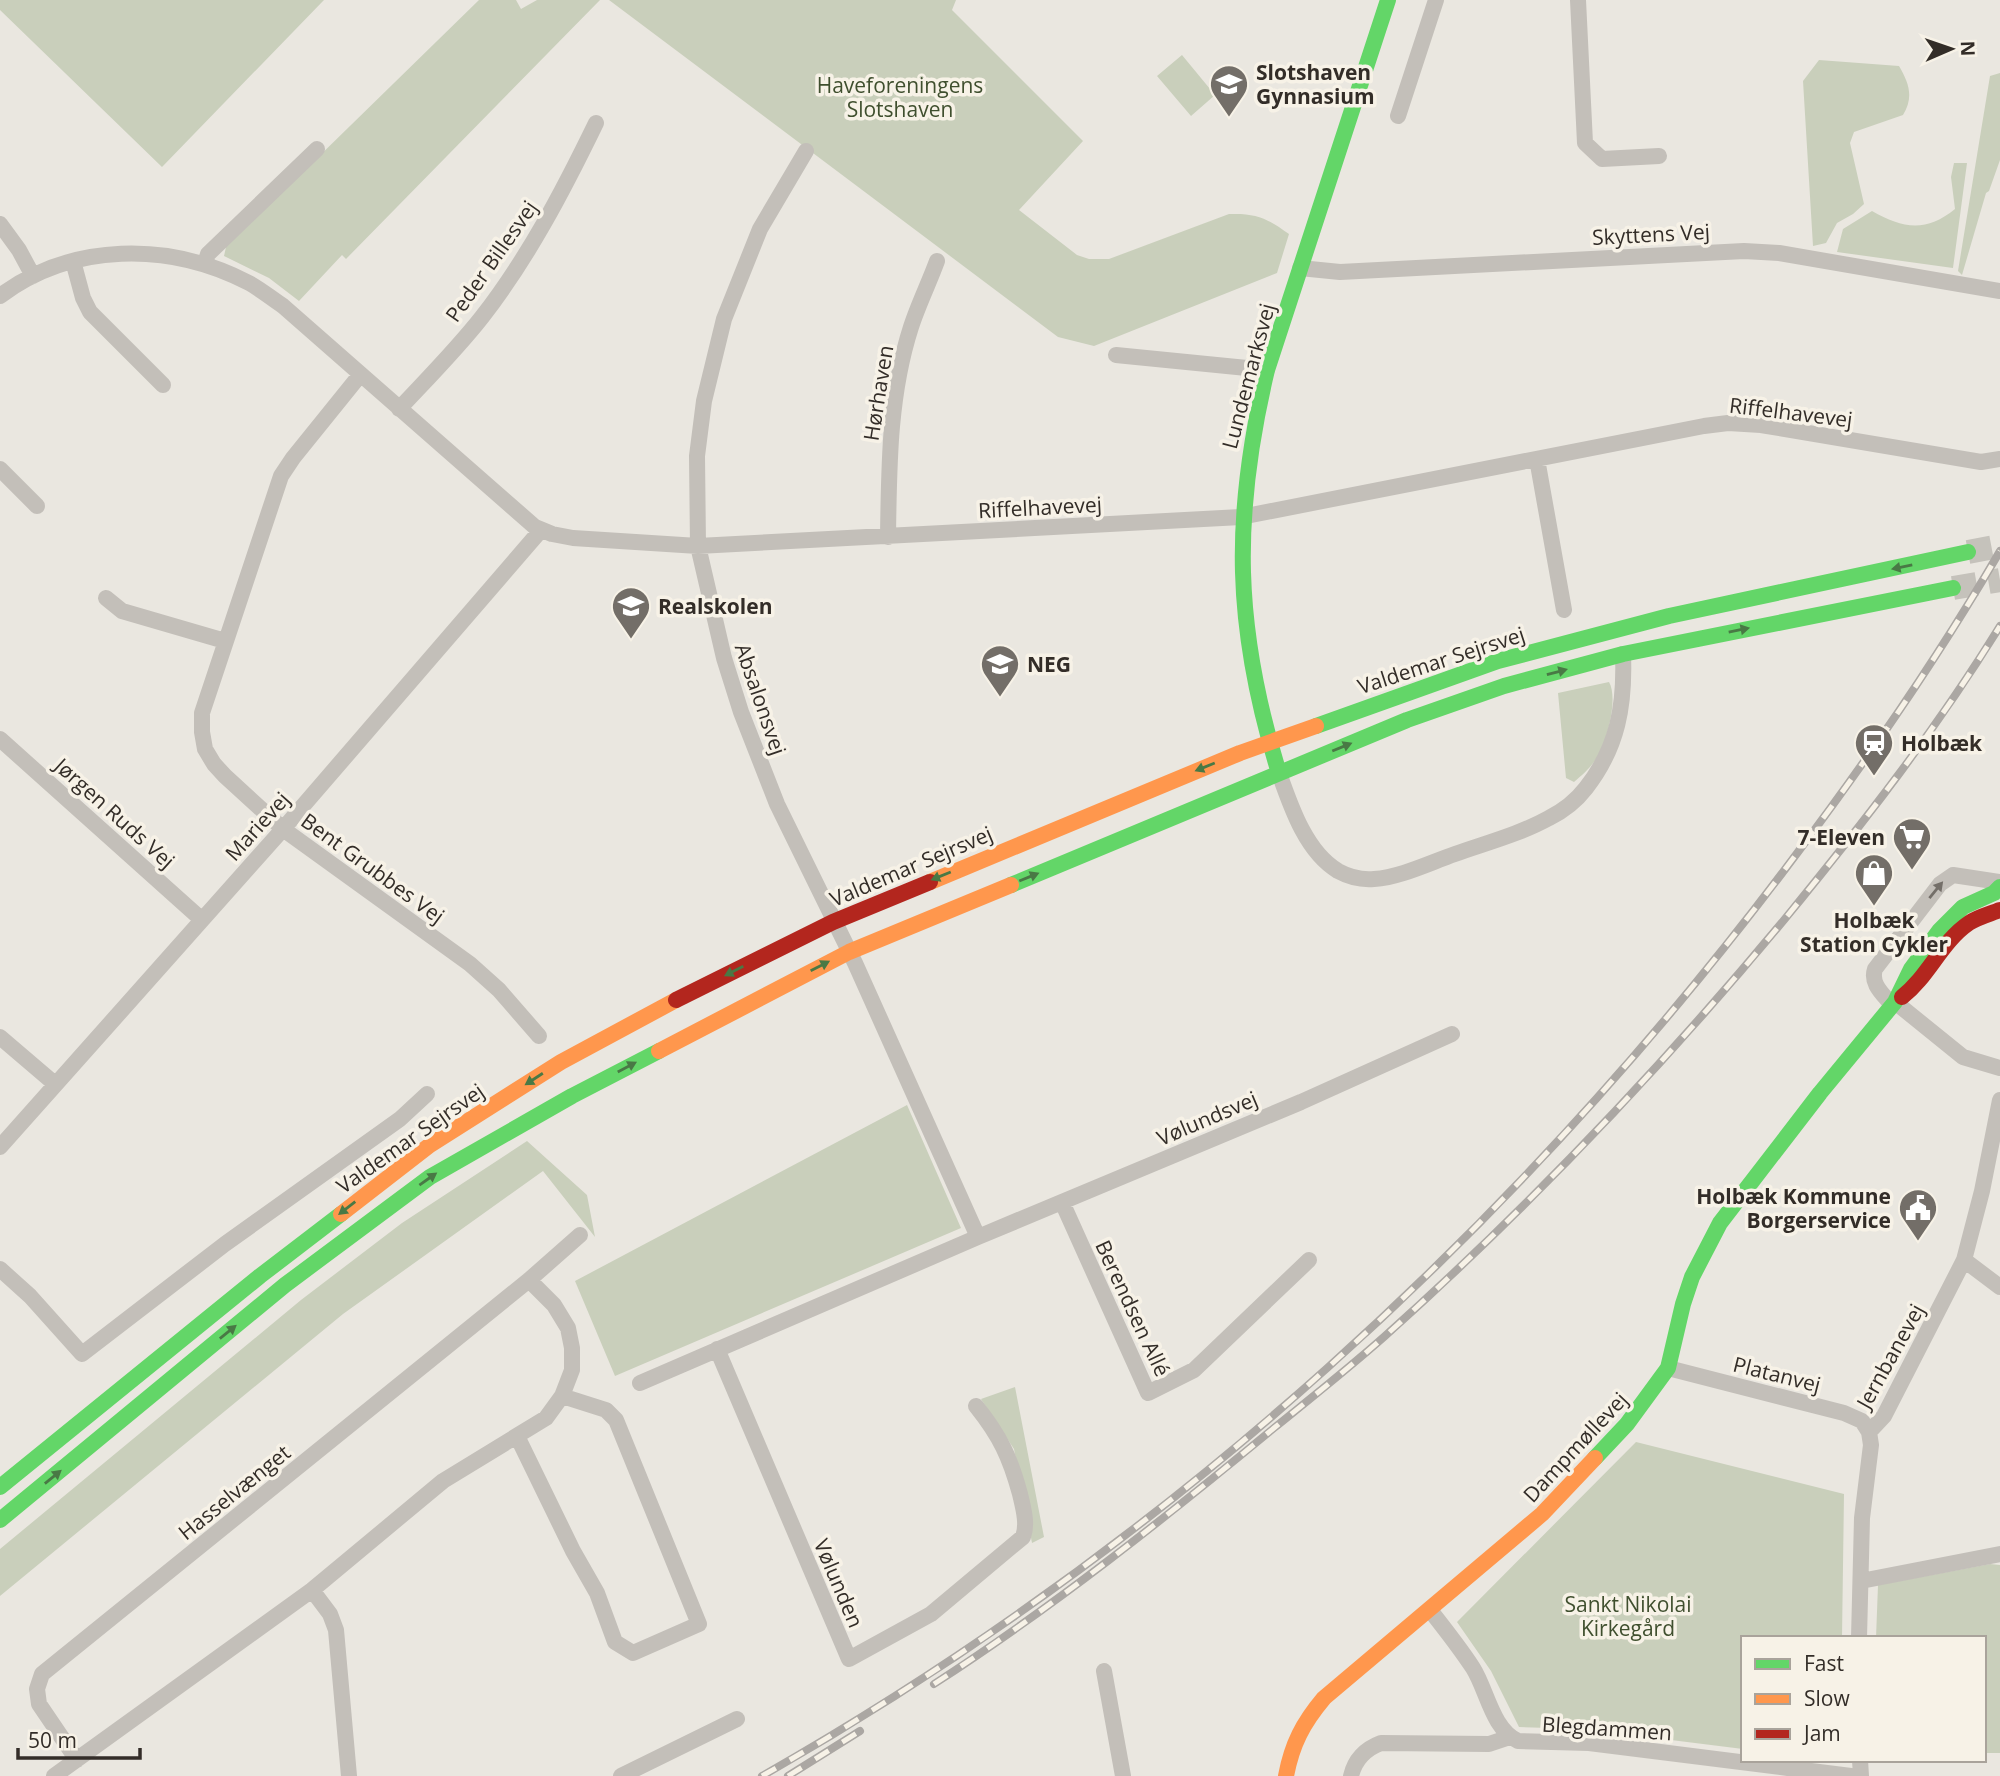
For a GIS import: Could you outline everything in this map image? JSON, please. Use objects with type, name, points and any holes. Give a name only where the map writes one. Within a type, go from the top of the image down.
[{"type":"main road","name":"Lundemarksvej","points":[[1279,773],[1268,742],[1253,680],[1246,636],[1241,517],[1252,433],[1267,370],[1383,2]]},
{"type":"main road","name":"Valdemar Sejrsvej","points":[[0,1487],[270,1268],[430,1145],[561,1062],[654,1011],[833,922],[1268,742],[1524,653],[1670,617],[1968,552]]},
{"type":"main road","name":"Valdemar Sejrsvej","points":[[0,1520],[285,1285],[430,1177],[572,1096],[849,952],[1407,720],[1504,686],[1623,654],[1953,588]]},
{"type":"main road","points":[[1893,1003],[1911,968],[1953,915],[1963,907],[1994,893],[2000,884]]},
{"type":"main road","points":[[1893,1003],[1912,990],[1969,923],[2000,910]]},
{"type":"main road","name":"Dampmøllevej","points":[[1286,1774],[1294,1743],[1304,1722],[1324,1698],[1542,1514],[1627,1424],[1668,1368],[1686,1295],[1698,1262],[1712,1237],[1746,1188],[1893,1003]]},
{"type":"street","points":[[1398,116],[1436,0]]},
{"type":"street","points":[[1578,0],[1585,143],[1602,159],[1659,156]]},
{"type":"street","name":"Peder Billesvej","points":[[399,409],[480,320],[518,266],[557,202],[596,123]]},
{"type":"street","points":[[205,264],[208,254],[317,149]]},
{"type":"street","name":"Absalonsvej","points":[[806,152],[760,229],[724,319],[704,401],[697,456],[698,545],[712,615],[741,712],[776,804],[849,952],[978,1237]]},
{"type":"street","points":[[0,224],[33,275]]},
{"type":"street","name":"Skyttens Vej","points":[[1300,268],[1340,272],[1744,251],[1779,253],[2000,291]]},
{"type":"street","points":[[0,296],[33,275],[104,254],[178,256],[248,282],[283,306],[513,509],[541,530]]},
{"type":"street","points":[[73,261],[83,298],[90,312],[163,385]]},
{"type":"street","name":"Hørhaven","points":[[888,537],[890,436],[898,382],[911,327],[937,261]]},
{"type":"street","points":[[1116,355],[1267,370]]},
{"type":"street","name":"Bent Grubbes Vej","points":[[360,375],[281,475],[202,713],[205,749],[225,776],[283,829],[470,964],[499,990],[539,1036]]},
{"type":"street","name":"Riffelhavevej","points":[[541,530],[573,538],[698,545],[1241,517],[1704,426],[1736,423],[1981,462],[2000,459]]},
{"type":"street","points":[[1537,459],[1564,610]]},
{"type":"street","points":[[0,469],[37,506]]},
{"type":"street","name":"Marievej","points":[[0,1147],[283,829],[541,530]]},
{"type":"street","points":[[106,598],[122,611],[225,642]]},
{"type":"street","points":[[1279,773],[1307,838],[1324,862],[1344,874],[1364,879],[1384,878],[1411,870],[1541,822],[1562,811],[1580,795],[1605,759],[1616,732],[1622,708],[1623,654]]},
{"type":"street","name":"Jørgen Ruds Vej","points":[[0,739],[201,919]]},
{"type":"street","points":[[2000,884],[1953,875],[1940,884],[1875,969],[1873,976],[1875,985],[1893,1003],[1963,1057],[2000,1068]]},
{"type":"street","name":"Vølundsvej","points":[[978,1237],[1301,1102],[1451,1034]]},
{"type":"street","points":[[0,1037],[55,1084]]},
{"type":"street","points":[[0,1269],[30,1296],[82,1354],[225,1244],[400,1119],[427,1094]]},
{"type":"street","name":"Jernbanevej","points":[[1859,1636],[1863,1501],[1871,1445],[1869,1432],[1884,1416],[1964,1260],[1982,1191],[2000,1100]]},
{"type":"street","name":"Berendsen Allé","points":[[1062,1202],[1149,1393],[1194,1370],[1309,1260]]},
{"type":"street","name":"Hasselvænget","points":[[77,1760],[38,1704],[37,1689],[42,1674],[529,1280],[580,1235]]},
{"type":"street","points":[[640,1383],[978,1237]]},
{"type":"street","points":[[1964,1260],[2000,1287]]},
{"type":"street","points":[[54,1776],[312,1590],[443,1481],[546,1418],[562,1396],[572,1370],[572,1348],[568,1328],[554,1305],[529,1280]]},
{"type":"street","name":"Vølunden","points":[[717,1349],[849,1659],[931,1614],[1023,1537],[1026,1530],[1023,1504],[1011,1461],[996,1433],[976,1406]]},
{"type":"street","name":"Platanvej","points":[[1668,1368],[1844,1413],[1862,1421],[1869,1432]]},
{"type":"street","points":[[517,1436],[573,1551],[597,1593],[615,1642],[633,1653],[699,1624],[615,1420],[606,1410],[562,1396]]},
{"type":"street","points":[[1861,1581],[2000,1554]]},
{"type":"street","points":[[312,1590],[330,1614],[336,1630],[349,1776]]},
{"type":"street","name":"Blegdammen","points":[[1430,1610],[1472,1665],[1499,1724],[1510,1737],[1528,1743],[1589,1743],[1851,1776]]},
{"type":"street","points":[[1104,1671],[1123,1776]]},
{"type":"street","points":[[621,1776],[737,1719]]},
{"type":"street","points":[[1351,1776],[1360,1756],[1369,1747],[1381,1743],[1489,1744],[1510,1737]]},
{"type":"green space","points":[[0,0],[324,0],[162,167],[0,10]]},
{"type":"green space","points":[[479,0],[516,0],[521,9],[537,0],[600,0],[346,259],[342,255],[299,301],[269,278],[224,256],[226,247]]},
{"type":"green space","name":"Haveforeningens Slotshaven","points":[[609,0],[956,0],[952,10],[1083,141],[1019,210],[1077,255],[1089,259],[1109,259],[1229,214],[1247,214],[1267,220],[1289,234],[1277,273],[1094,346],[1058,337]]},
{"type":"green space","points":[[1182,55],[1215,95],[1191,116],[1157,76]]},
{"type":"green space","points":[[1819,60],[1899,66],[1908,84],[1909,96],[1903,115],[1854,132],[1850,143],[1864,204],[1837,223],[1826,243],[1813,246],[1803,81]]},
{"type":"green space","points":[[2000,73],[2000,160],[1986,193],[1962,275],[1958,271],[1990,76]]},
{"type":"green space","points":[[1954,163],[1967,163],[1953,268],[1837,252],[1843,229],[1872,211],[1894,222],[1915,225],[1935,222],[1955,209],[1951,177]]},
{"type":"green space","points":[[1609,682],[1612,690],[1612,711],[1603,746],[1592,765],[1574,782],[1566,778],[1558,693]]},
{"type":"green space","points":[[907,1105],[961,1228],[615,1376],[575,1281]]},
{"type":"green space","points":[[527,1141],[587,1195],[595,1237],[543,1171],[343,1314],[0,1596],[0,1549],[301,1300],[402,1223]]},
{"type":"green space","points":[[1015,1387],[1044,1537],[1032,1543],[1014,1449],[981,1399]]},
{"type":"green space","name":"Sankt Nikolai Kirkegård","points":[[1636,1442],[1844,1494],[1842,1636],[1741,1636],[1741,1749],[1583,1729],[1519,1727],[1491,1671],[1457,1622]]},
{"type":"green space","points":[[1990,1564],[2000,1565],[2000,1753],[1986,1753],[1986,1636],[1876,1636],[1878,1585]]},
{"type":"tunnel","points":[[1968,552],[2000,546]]},
{"type":"tunnel","points":[[1953,588],[2000,580]]},
{"type":"railway","points":[[762,1776],[912,1685],[1056,1587],[1195,1481],[1328,1368],[1455,1248],[1576,1122],[1690,990],[1798,852],[1903,705],[2000,551]]},
{"type":"railway","points":[[934,1684],[1107,1561],[1330,1383],[1385,1336],[1542,1187],[1690,1029],[1784,920],[1897,777],[1976,665],[2000,626]]},
{"type":"railway","points":[[788,1776],[860,1731]]},
{"type":"traffic: fast","points":[[1279,773],[1253,670],[1246,621],[1243,572],[1248,475],[1267,370],[1388,0]]},
{"type":"traffic: fast","points":[[1316,726],[1498,661],[1669,616],[1968,552]]},
{"type":"traffic: fast","points":[[1011,885],[1407,720],[1504,686],[1623,654],[1953,588]]},
{"type":"traffic: fast","points":[[1595,1458],[1627,1424],[1668,1368],[1692,1277],[1720,1223],[1820,1093],[1895,1002],[1911,969],[1939,931],[1963,907],[1994,893],[2000,887]]},
{"type":"traffic: fast","points":[[0,1520],[285,1285],[430,1177],[572,1096],[659,1051]]},
{"type":"traffic: fast","points":[[0,1487],[260,1276],[341,1214]]},
{"type":"traffic: slow","points":[[930,882],[1240,753],[1316,726]]},
{"type":"traffic: slow","points":[[659,1051],[849,952],[1011,885]]},
{"type":"traffic: slow","points":[[341,1214],[430,1145],[561,1062],[676,1000]]},
{"type":"traffic: slow","points":[[1286,1776],[1299,1734],[1324,1698],[1542,1514],[1595,1458]]},
{"type":"traffic: jam","points":[[676,1000],[833,922],[930,882]]},
{"type":"traffic: jam","points":[[1902,997],[1959,931],[1973,921],[2000,910]]},
{"type":"place","name":"Slotshaven Gynnasium","points":[[1229,118]]},
{"type":"place","name":"Realskolen","points":[[631,640]]},
{"type":"place","name":"NEG","points":[[1000,698]]},
{"type":"place","name":"Holbæk","points":[[1874,777]]},
{"type":"place","name":"7-Eleven","points":[[1912,871]]},
{"type":"place","name":"Holbæk Station Cykler","points":[[1874,907]]},
{"type":"place","name":"Holbæk Kommune Borgerservice","points":[[1918,1242]]}]
